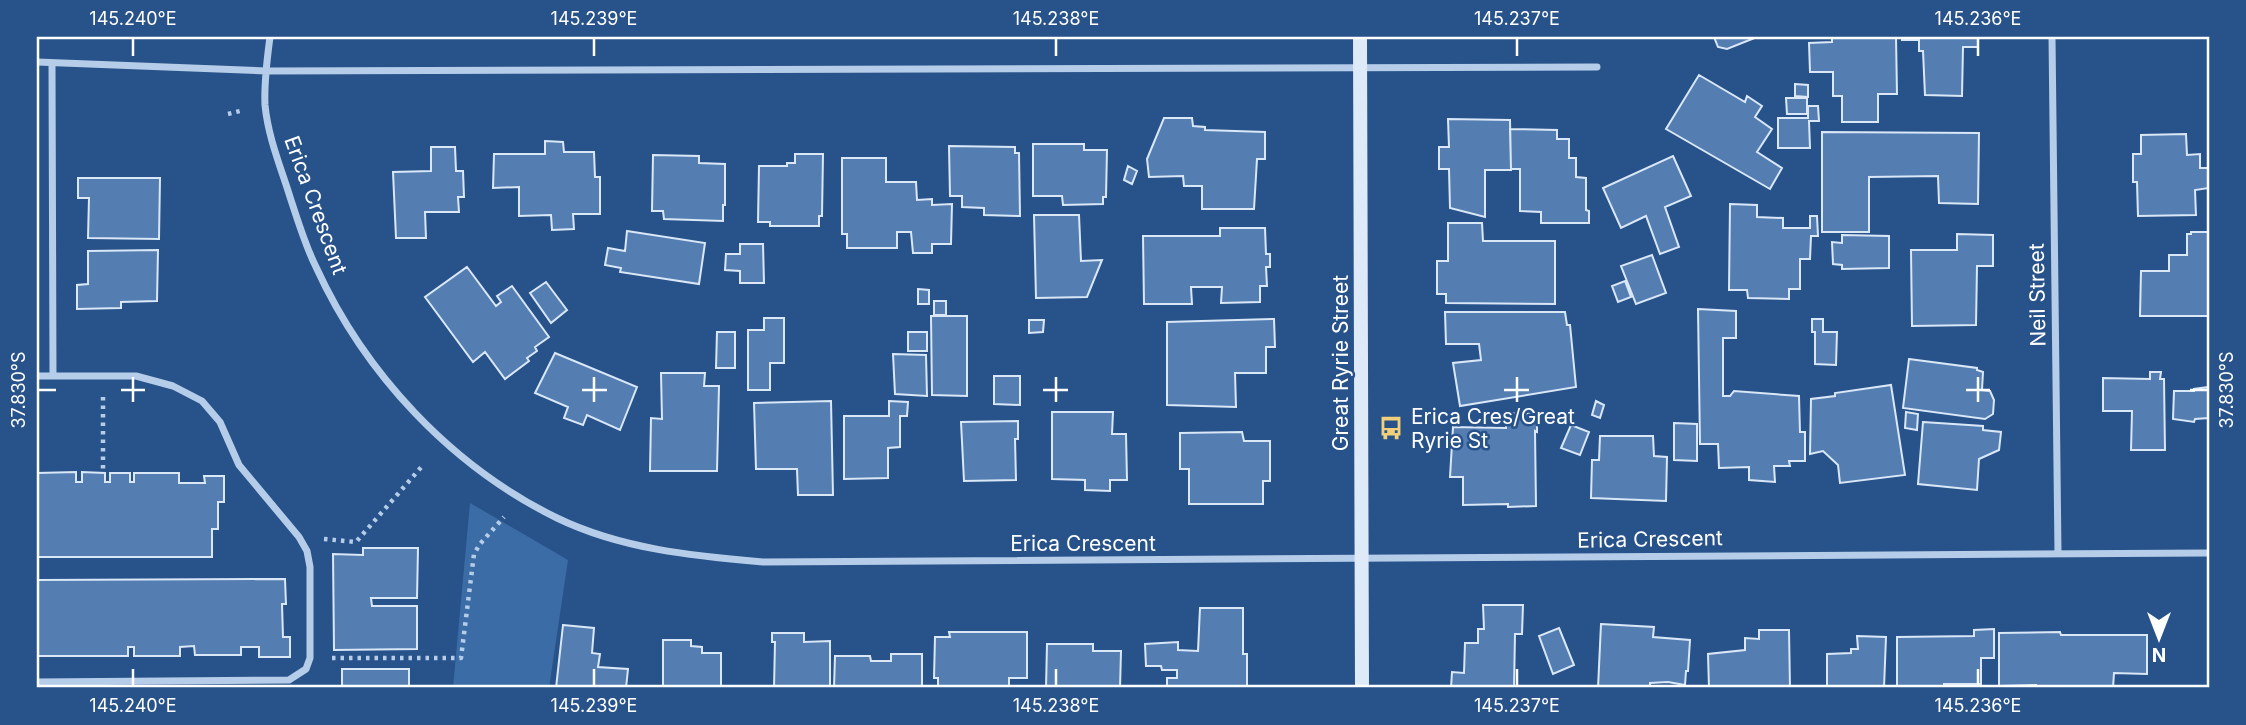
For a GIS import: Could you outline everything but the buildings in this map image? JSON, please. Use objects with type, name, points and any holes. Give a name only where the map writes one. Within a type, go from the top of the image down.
[{"type":"main road","name":"Great Ryrie Street","points":[[1360,37],[1362,688]]},
{"type":"street","name":"Erica Crescent","points":[[270,37],[265,106],[271,139],[316,267],[364,351],[393,389],[425,424],[460,454],[522,499],[559,519],[603,536],[696,557],[763,562],[2209,553]]},
{"type":"street","name":"Neil Street","points":[[2052,37],[2058,552]]},
{"type":"street","points":[[37,62],[266,71],[1597,67]]},
{"type":"street","points":[[52,63],[53,376]]},
{"type":"street","points":[[37,376],[136,376],[163,382],[202,401],[220,422],[239,465],[299,537],[310,567],[310,658],[306,669],[299,676],[280,682],[37,682]]},
{"type":"path","points":[[103,376],[103,470]]},
{"type":"path","points":[[299,537],[356,541],[424,464]]},
{"type":"path","points":[[310,658],[461,658],[474,554],[504,516]]},
{"type":"shaded area","points":[[470,503],[568,560],[549,688],[453,688]]},
{"type":"place","name":"Erica Cres/Great Ryrie St","points":[[1391,428]]}]
